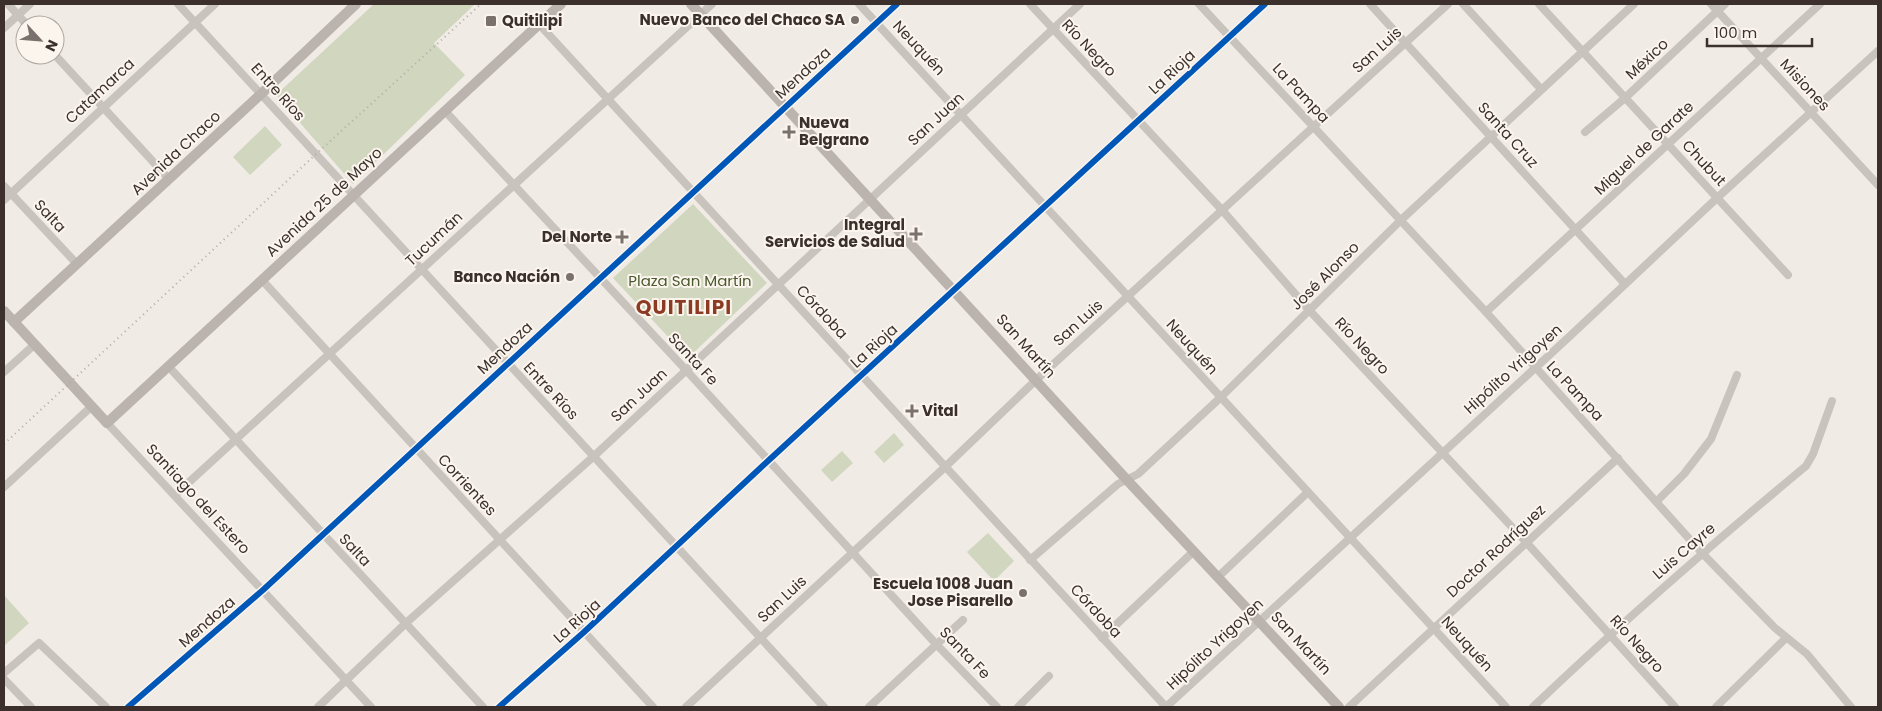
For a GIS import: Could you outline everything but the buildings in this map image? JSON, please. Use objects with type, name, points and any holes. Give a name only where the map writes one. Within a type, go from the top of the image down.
[{"type":"street","points":[[8,4],[18,15],[30,4]]},
{"type":"street","name":"Entre Ríos","points":[[178,4],[824,707]]},
{"type":"street","name":"Catamarca","points":[[4,200],[215,4]]},
{"type":"street","name":"Avenida 25 de Mayo","points":[[107,423],[561,4]]},
{"type":"street","name":"San Martín","points":[[692,4],[869,200],[1339,707]]},
{"type":"street","name":"Tucumán","points":[[175,495],[712,4]]},
{"type":"street","name":"Neuquén","points":[[859,4],[1220,398],[1351,536],[1506,707]]},
{"type":"street","name":"Mendoza","points":[[128,707],[263,590],[897,4]]},
{"type":"street","name":"Río Negro","points":[[1030,4],[1222,210],[1310,311],[1443,451],[1675,707]]},
{"type":"street","name":"San Juan","points":[[318,707],[406,623],[593,457],[1080,4]]},
{"type":"street","name":"La Pampa","points":[[1199,4],[1486,312],[1534,368],[1702,552],[1786,638],[1806,654],[1851,707]]},
{"type":"street","name":"La Rioja","points":[[499,707],[583,633],[861,374],[1265,4]]},
{"type":"street","name":"Santa Cruz","points":[[1370,4],[1625,284]]},
{"type":"street","name":"San Luis","points":[[686,707],[1036,380],[1448,4]]},
{"type":"street","points":[[1463,4],[1541,89]]},
{"type":"street","name":"Chubut","points":[[1541,4],[1788,275]]},
{"type":"street","name":"José Alonso","points":[[1030,560],[1118,484],[1138,474],[1220,398],[1401,220],[1634,4]]},
{"type":"street","name":"Misiones","points":[[1711,4],[1878,185]]},
{"type":"street","name":"México","points":[[1585,132],[1625,98],[1725,4]]},
{"type":"street","name":"Miguel de Garate","points":[[1486,312],[1820,4]]},
{"type":"street","name":"Avenida Chaco","points":[[14,322],[261,94],[353,5]]},
{"type":"street","points":[[4,28],[15,18]]},
{"type":"street","name":"Córdoba","points":[[540,24],[1166,707]]},
{"type":"street","name":"Hipólito Yrigoyen","points":[[1166,707],[1878,51]]},
{"type":"street","points":[[64,65],[169,179]]},
{"type":"street","name":"Santa Fe","points":[[445,111],[769,460],[936,644],[997,707]]},
{"type":"street","name":"Salta","points":[[4,186],[77,264]]},
{"type":"street","name":"Corrientes","points":[[262,280],[583,633],[653,707]]},
{"type":"street","name":"Santiago del Estero","points":[[4,311],[371,707]]},
{"type":"street","points":[[4,372],[34,345]]},
{"type":"street","name":"Salta","points":[[168,366],[483,707]]},
{"type":"street","points":[[1657,502],[1684,474],[1711,439],[1737,375]]},
{"type":"street","name":"Luis Cayre","points":[[1533,707],[1610,634],[1702,552],[1806,466],[1813,454],[1832,401]]},
{"type":"street","points":[[4,487],[92,406]]},
{"type":"street","name":"Doctor Rodríguez","points":[[1349,707],[1618,458]]},
{"type":"street","points":[[1218,577],[1308,492]]},
{"type":"street","points":[[1102,638],[1194,552]]},
{"type":"street","points":[[869,707],[963,620]]},
{"type":"street","points":[[1716,707],[1786,638]]},
{"type":"street","points":[[4,673],[39,643],[106,707]]},
{"type":"street","points":[[1018,707],[1049,676]]},
{"type":"street","points":[[4,679],[31,707]]},
{"type":"green space","points":[[374,4],[475,4],[434,43],[465,75],[353,184],[276,95]]},
{"type":"green space","points":[[265,126],[282,145],[250,175],[233,157]]},
{"type":"green space","name":"Plaza San Martín","points":[[693,204],[767,283],[688,358],[613,278]]},
{"type":"green space","points":[[894,433],[904,445],[884,463],[874,452]]},
{"type":"green space","points":[[842,451],[853,463],[832,482],[821,470]]},
{"type":"green space","points":[[988,533],[1014,561],[994,581],[967,552]]},
{"type":"green space","points":[[4,595],[29,623],[4,646]]},
{"type":"railway","points":[[4,444],[315,155],[481,4]]},
{"type":"cycle path","points":[[128,707],[263,590],[897,4]]},
{"type":"cycle path","points":[[499,707],[583,633],[1265,4]]},
{"type":"place","name":"Nuevo Banco del Chaco SA","points":[[855,20]]},
{"type":"place","name":"Quitilipi","points":[[491,21]]},
{"type":"place","name":"Nueva Belgrano","points":[[789,132]]},
{"type":"place","name":"Integral Servicios de Salud","points":[[916,234]]},
{"type":"place","name":"Del Norte","points":[[622,237]]},
{"type":"place","name":"Banco Nación","points":[[570,277]]},
{"type":"place","name":"Vital","points":[[912,411]]},
{"type":"place","name":"Escuela 1008 Juan Jose Pisarello","points":[[1023,593]]},
{"type":"district","name":"QUITILIPI","points":[[684,307]]}]
